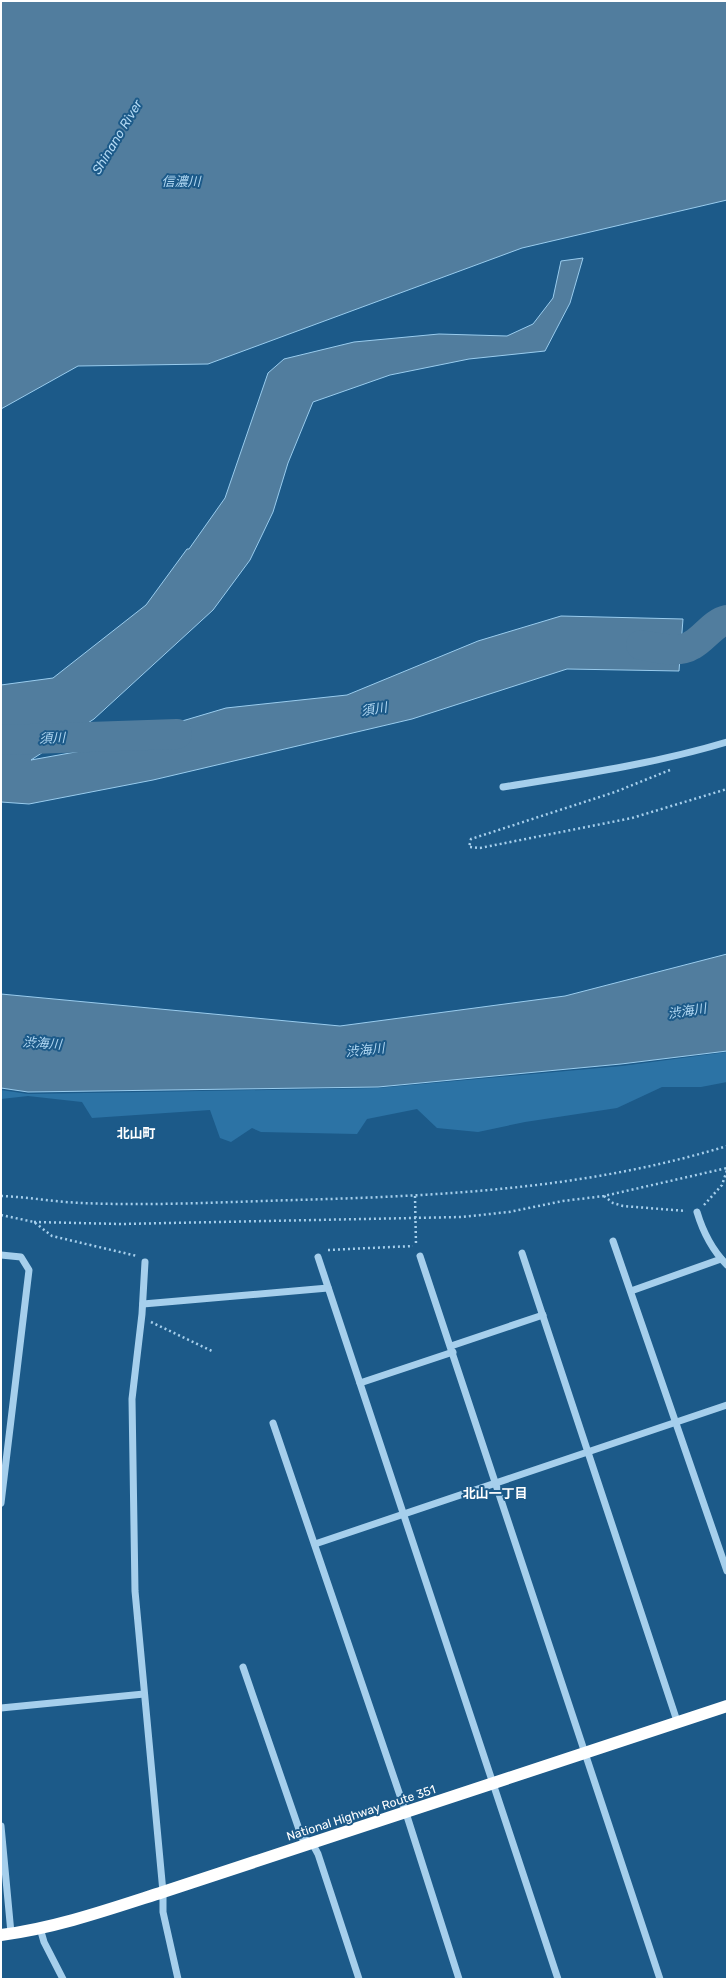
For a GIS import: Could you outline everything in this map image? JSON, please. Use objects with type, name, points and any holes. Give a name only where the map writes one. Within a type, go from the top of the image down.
[{"type":"highway","name":"National Highway Route 351","points":[[6,1934],[40,1928],[84,1917],[678,1724],[727,1706]]},
{"type":"street","points":[[503,787],[598,772],[701,750],[727,742]]},
{"type":"street","points":[[697,1212],[703,1232],[721,1259],[727,1265]]},
{"type":"street","points":[[613,1241],[727,1571]]},
{"type":"street","points":[[522,1253],[678,1724]]},
{"type":"street","points":[[1,1256],[21,1257],[29,1270],[1,1503]]},
{"type":"street","points":[[420,1256],[452,1349],[494,1484],[660,1979]]},
{"type":"street","points":[[318,1258],[558,1979]]},
{"type":"street","points":[[631,1291],[721,1259]]},
{"type":"street","points":[[145,1262],[142,1318],[132,1399],[135,1591],[163,1892],[163,1912],[178,1979]]},
{"type":"street","points":[[143,1304],[328,1288]]},
{"type":"street","points":[[360,1383],[543,1315]]},
{"type":"street","points":[[315,1544],[727,1405]]},
{"type":"street","points":[[274,1423],[406,1813],[459,1979]]},
{"type":"street","points":[[243,1667],[302,1838],[312,1844],[318,1854],[359,1979]]},
{"type":"street","points":[[1,1708],[144,1694]]},
{"type":"street","points":[[1,1826],[6,1934]]},
{"type":"street","points":[[40,1928],[44,1942],[63,1979]]},
{"type":"path","points":[[674,769],[615,792],[470,839],[469,847],[480,848],[632,818],[727,789]]},
{"type":"path","points":[[1,1196],[80,1203],[134,1204],[415,1196],[519,1188],[580,1179],[642,1167],[727,1146]]},
{"type":"path","points":[[1,1215],[34,1222],[121,1224],[415,1219],[509,1212],[563,1201],[604,1196],[727,1169],[722,1185],[697,1212],[623,1206],[613,1203],[604,1196]]},
{"type":"path","points":[[415,1196],[416,1246],[420,1256]]},
{"type":"path","points":[[34,1222],[52,1236],[135,1255],[145,1262]]},
{"type":"path","points":[[318,1258],[319,1250],[401,1248],[416,1246]]},
{"type":"path","points":[[142,1318],[214,1352]]},
{"type":"shaded area","points":[[727,1052],[727,1082],[701,1087],[662,1087],[617,1108],[525,1122],[478,1132],[437,1128],[417,1109],[367,1119],[357,1134],[261,1132],[252,1128],[231,1142],[220,1138],[210,1110],[92,1118],[82,1102],[28,1096],[1,1099],[1,1090],[28,1094],[378,1088],[622,1066]]},
{"type":"water","name":"信濃川","points":[[1,1],[727,1],[727,200],[522,248],[208,364],[78,366],[1,409]]},
{"type":"water","points":[[583,258],[570,303],[545,351],[469,359],[390,375],[313,402],[288,463],[273,512],[263,533],[250,560],[213,610],[94,719],[31,760],[81,751],[226,708],[347,695],[478,641],[561,616],[683,619],[679,671],[567,669],[412,719],[153,780],[29,804],[1,802],[1,685],[53,678],[146,605],[187,549],[189,549],[225,498],[268,373],[284,359],[354,342],[439,334],[507,336],[533,324],[553,298],[561,261]]},
{"type":"water","name":"渋海川","points":[[727,954],[727,1051],[621,1064],[378,1087],[28,1092],[1,1088],[1,994],[340,1026],[565,996]]},
{"type":"waterway","name":"須川","points":[[641,645],[667,649],[686,648],[697,642],[717,624],[727,620]]},
{"type":"waterway","name":"須川","points":[[1,740],[177,734]]},
{"type":"district","name":"北山町","points":[[136,1133]]},
{"type":"district","name":"北山一丁目","points":[[495,1493]]},
{"type":"water label","name":"Shinano River","points":[[117,137]]}]
